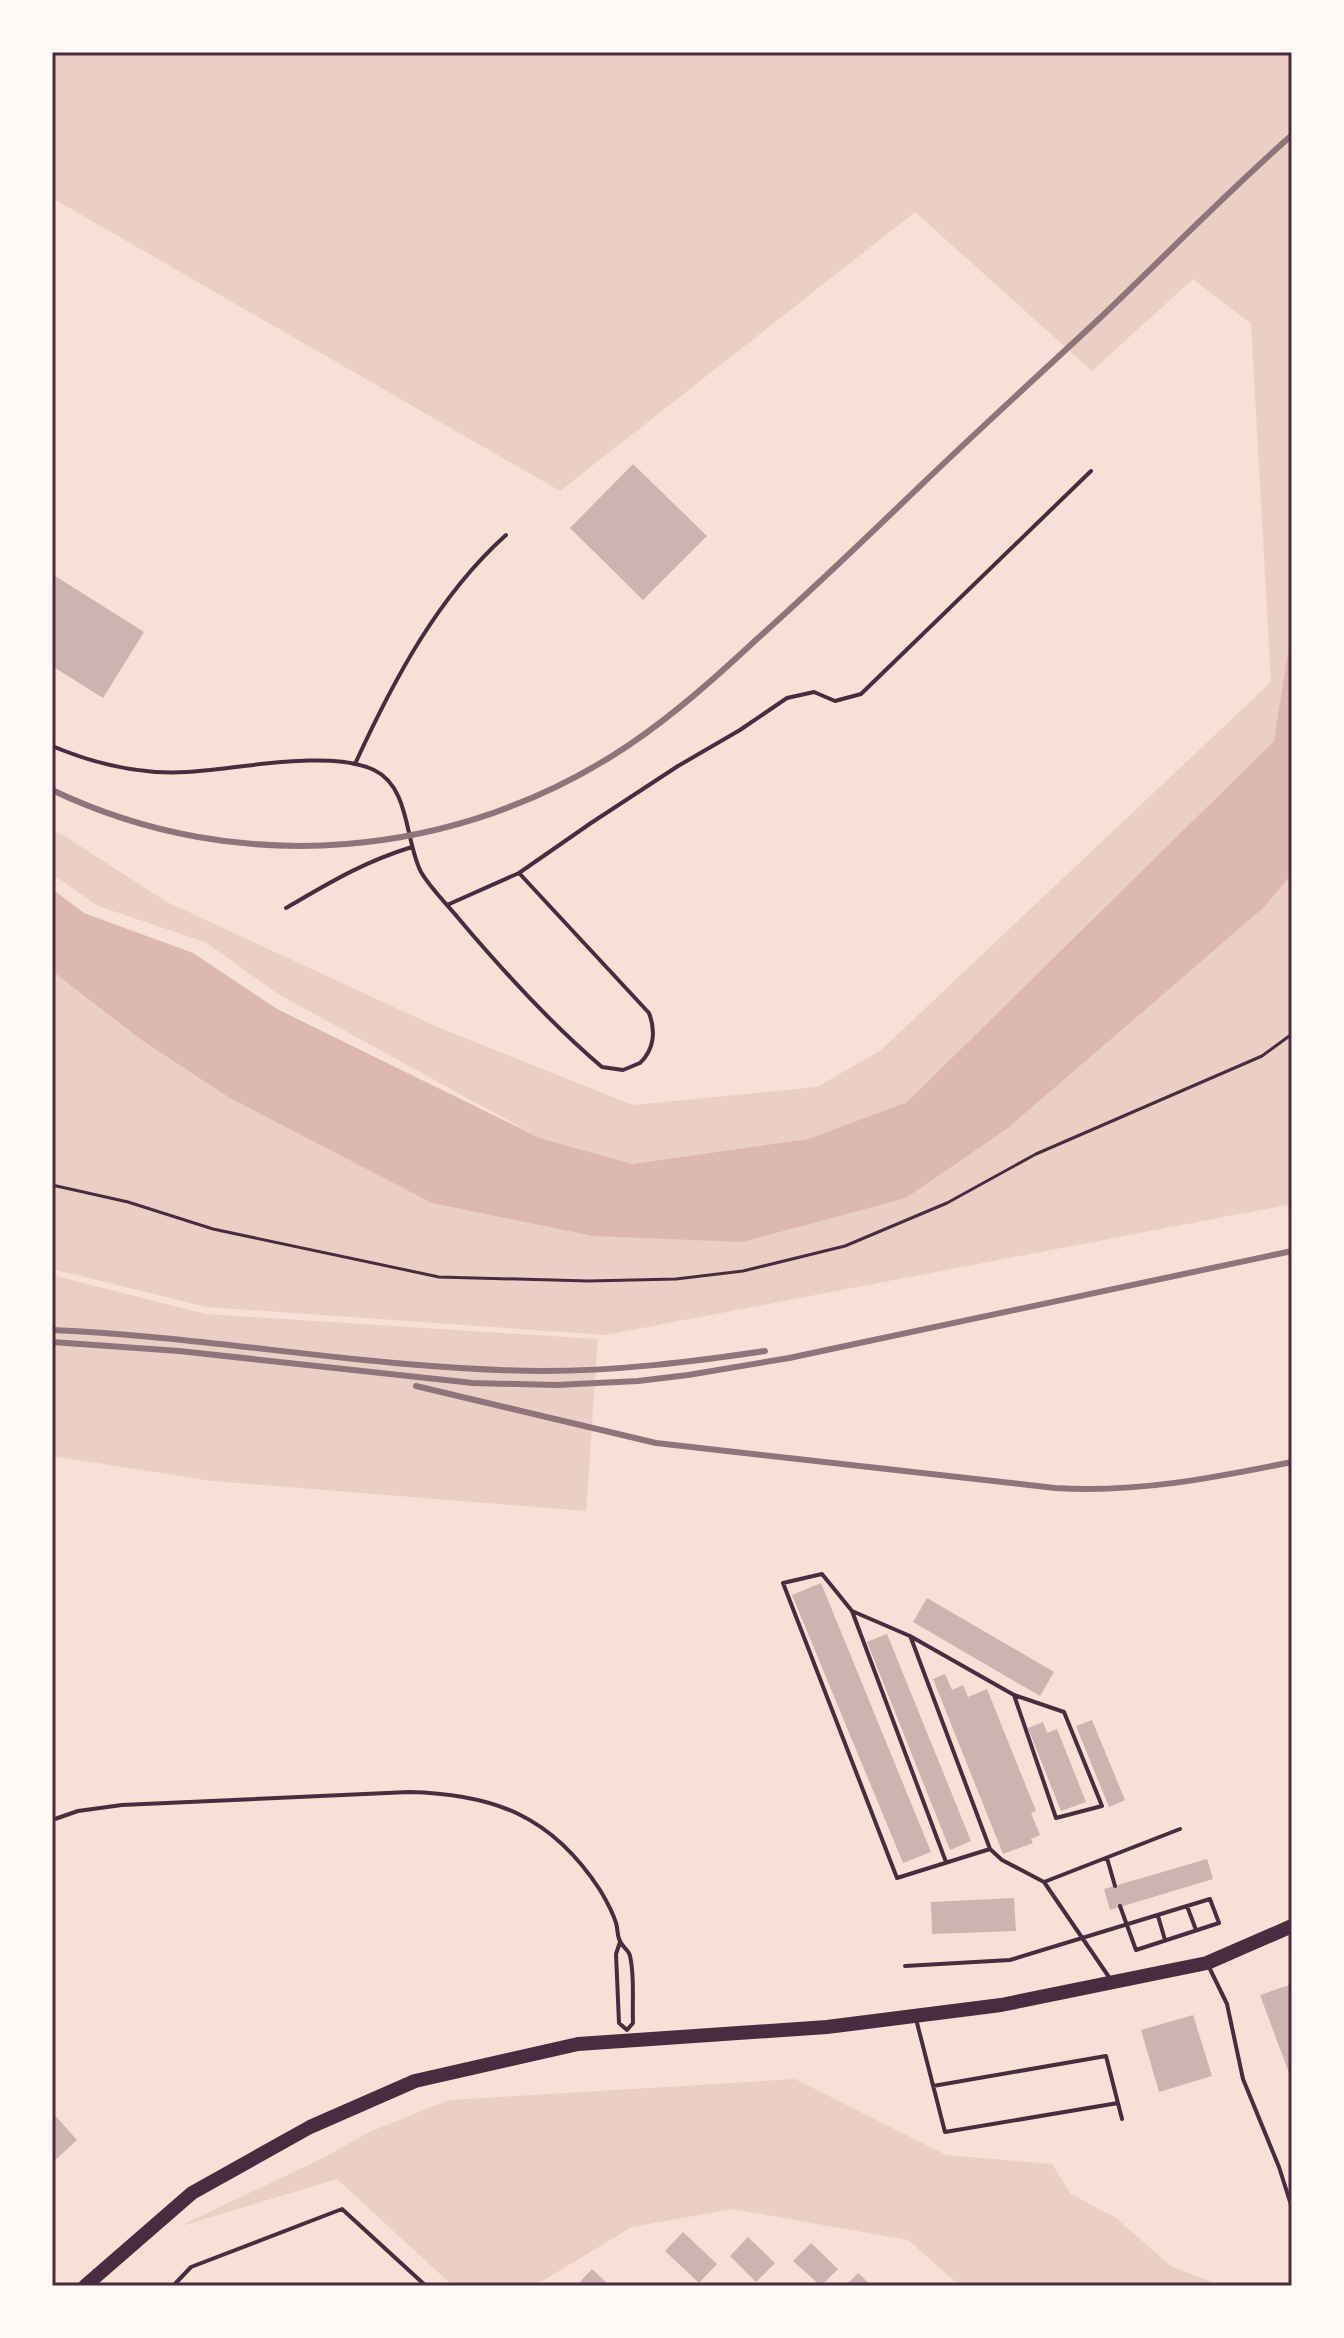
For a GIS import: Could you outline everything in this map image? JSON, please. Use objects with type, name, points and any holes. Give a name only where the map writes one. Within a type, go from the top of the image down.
[{"type":"main road","points":[[85,2286],[192,2193],[310,2127],[415,2081],[627,2035],[827,2027],[1001,2005],[1207,1963],[1292,1926]]},
{"type":"lane","points":[[447,905],[519,873],[678,766],[787,698],[814,692],[835,701],[861,694],[1091,471]]},
{"type":"lane","points":[[355,764],[383,703],[432,621],[488,551],[506,535]]},
{"type":"lane","points":[[52,746],[93,761],[148,772],[185,772],[310,761],[355,764],[382,775],[395,791],[421,872],[523,990],[602,1067],[623,1070],[640,1063],[652,1043],[649,1013],[519,873]]},
{"type":"lane","points":[[286,908],[376,858],[412,847]]},
{"type":"lane","points":[[946,1862],[852,1611],[822,1574],[783,1583],[897,1878],[990,1849]]},
{"type":"lane","points":[[852,1611],[910,1636],[1014,1695],[1064,1712],[1102,1806],[1056,1818],[1014,1695]]},
{"type":"lane","points":[[910,1636],[990,1849],[1002,1860],[1044,1882],[1112,1982]]},
{"type":"lane","points":[[52,1820],[78,1811],[122,1805],[409,1792],[476,1798],[524,1816],[549,1833],[600,1891],[616,1923],[620,1942],[616,1954],[619,2023],[627,2035],[633,2023],[630,1953],[620,1942]]},
{"type":"lane","points":[[1044,1882],[1180,1829]]},
{"type":"lane","points":[[1107,1858],[1115,1886]]},
{"type":"lane","points":[[905,1966],[1010,1960],[1083,1936],[1125,1924],[1158,1914],[1187,1906],[1210,1899],[1219,1923],[1136,1950],[1125,1924],[1120,1906]]},
{"type":"lane","points":[[1187,1906],[1196,1930]]},
{"type":"lane","points":[[1158,1914],[1165,1940]]},
{"type":"lane","points":[[1207,1963],[1227,2004],[1243,2079],[1279,2167],[1292,2208]]},
{"type":"lane","points":[[915,2017],[945,2132],[1118,2103]]},
{"type":"lane","points":[[933,2086],[1106,2056],[1122,2119]]},
{"type":"lane","points":[[173,2286],[191,2267],[342,2209],[426,2286]]},
{"type":"path","points":[[52,1185],[128,1202],[213,1229],[439,1277],[589,1281],[676,1279],[743,1271],[845,1246],[947,1203],[1036,1154],[1262,1056],[1292,1034]]},
{"type":"shaded area","points":[[52,52],[1292,52],[1292,627],[1275,740],[907,1102],[808,1139],[632,1164],[540,1138],[278,994],[205,942],[98,906],[52,874],[52,828],[167,902],[437,1027],[633,1105],[817,1087],[881,1050],[1271,682],[1251,324],[1193,279],[1092,371],[915,212],[560,491],[52,198]]},
{"type":"shaded area","points":[[1292,627],[1292,874],[1263,908],[1008,1128],[906,1198],[743,1242],[593,1236],[432,1203],[230,1098],[143,1041],[52,971],[52,889],[84,913],[193,953],[277,1009],[540,1138],[632,1164],[808,1139],[907,1102],[1274,741]]},
{"type":"shaded area","points":[[1292,871],[1292,1204],[606,1335],[206,1307],[52,1269],[52,955],[358,1154],[778,1181]]},
{"type":"shaded area","points":[[52,1275],[206,1314],[598,1339],[586,1511],[212,1481],[52,1456]]},
{"type":"shaded area","points":[[795,2079],[946,2155],[1052,2164],[1071,2194],[1116,2218],[1172,2267],[1223,2286],[960,2286],[908,2240],[733,2209],[632,2227],[534,2286],[453,2286],[337,2179],[178,2227],[325,2157],[367,2133],[449,2100]]},
{"type":"building","points":[[633,464],[707,536],[643,600],[570,528]]},
{"type":"building","points":[[52,574],[144,632],[103,698],[52,666]]},
{"type":"building","points":[[821,1583],[931,1852],[903,1863],[792,1595]]},
{"type":"building","points":[[927,1598],[1054,1672],[1040,1696],[913,1622]]},
{"type":"building","points":[[887,1634],[971,1841],[950,1850],[867,1642]]},
{"type":"building","points":[[945,1674],[952,1690],[963,1685],[968,1697],[987,1689],[1036,1811],[1031,1813],[1040,1835],[1031,1839],[1033,1843],[1003,1854],[933,1679]]},
{"type":"building","points":[[1092,1720],[1125,1800],[1109,1807],[1076,1726]]},
{"type":"building","points":[[1043,1722],[1047,1733],[1057,1729],[1086,1802],[1061,1811],[1028,1728]]},
{"type":"building","points":[[1207,1859],[1213,1879],[1110,1910],[1104,1889]]},
{"type":"building","points":[[1014,1898],[1016,1931],[932,1934],[931,1902]]},
{"type":"building","points":[[1292,1984],[1292,2081],[1260,1995]]},
{"type":"building","points":[[1193,2015],[1212,2076],[1159,2092],[1141,2030]]},
{"type":"building","points":[[52,2112],[77,2140],[52,2163]]},
{"type":"building","points":[[683,2232],[717,2264],[699,2283],[665,2251]]},
{"type":"building","points":[[748,2237],[775,2263],[756,2282],[730,2256]]},
{"type":"building","points":[[811,2243],[838,2269],[821,2286],[793,2261]]},
{"type":"building","points":[[592,2269],[610,2286],[576,2286]]},
{"type":"building","points":[[858,2273],[872,2286],[845,2286]]},
{"type":"railway","points":[[52,790],[123,818],[197,837],[271,845],[346,844],[420,833],[493,813],[563,784],[646,733],[726,667],[1292,135]]},
{"type":"railway","points":[[52,1342],[179,1351],[473,1383],[556,1385],[638,1381],[789,1358],[1292,1251]]},
{"type":"railway","points":[[52,1330],[175,1339],[419,1365],[542,1371],[682,1362],[765,1351]]},
{"type":"railway","points":[[416,1386],[656,1443],[1055,1488],[1145,1486],[1204,1479],[1292,1462]]}]
